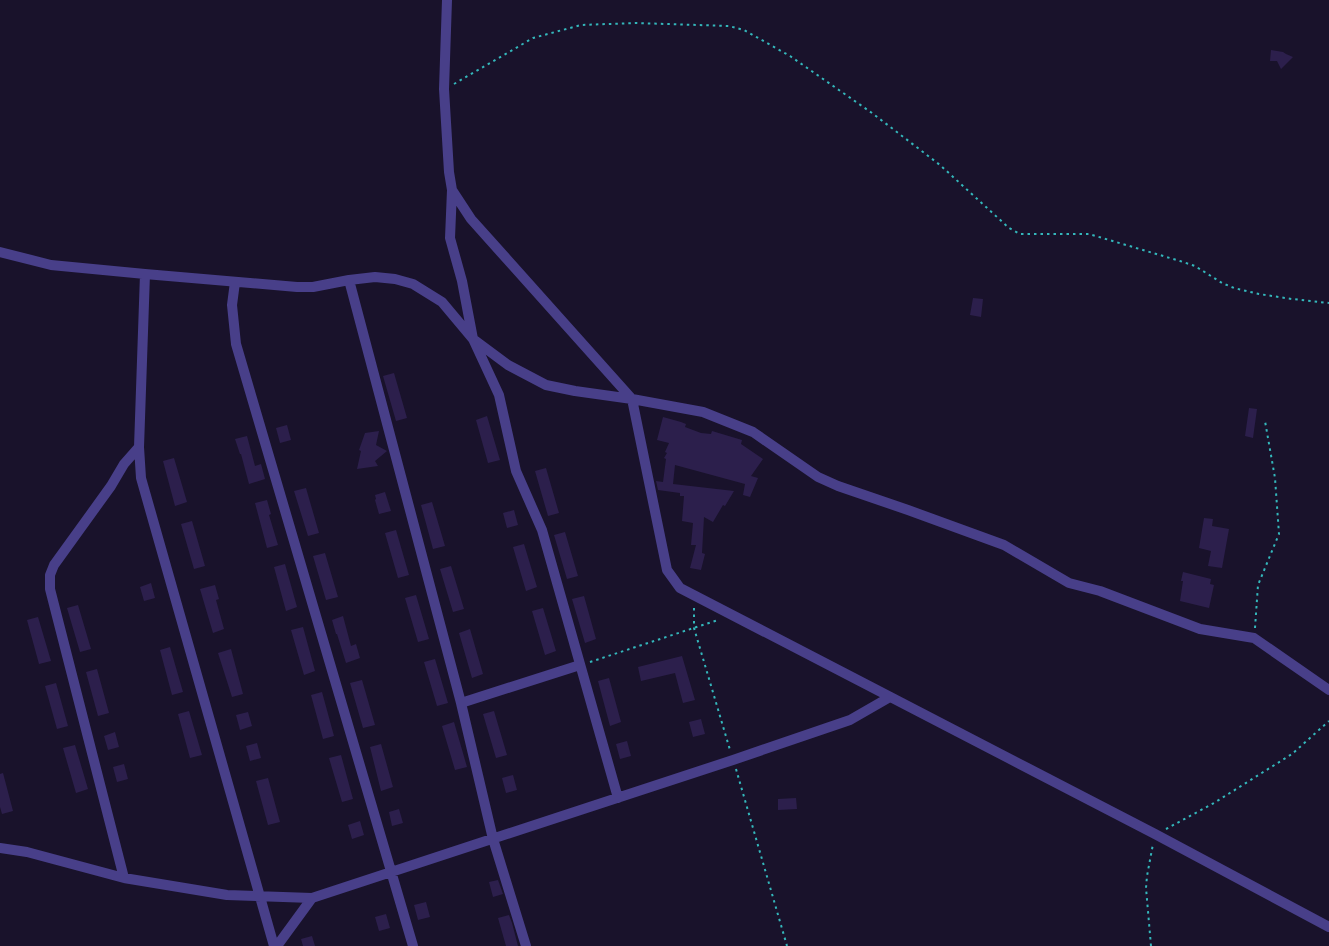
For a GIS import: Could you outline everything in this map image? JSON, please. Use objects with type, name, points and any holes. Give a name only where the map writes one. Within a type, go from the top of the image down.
[{"type":"street","points":[[447,0],[444,90],[449,172],[452,190],[450,238],[462,281],[473,339],[499,395],[516,472],[542,530],[618,798]]},
{"type":"street","points":[[452,190],[477,226],[632,399],[667,570],[680,588],[1155,834],[1329,928]]},
{"type":"street","points":[[0,252],[51,265],[297,287],[313,287],[374,277],[395,279],[413,284],[442,302],[473,339],[508,365],[546,385],[575,392],[632,399],[703,412],[753,432],[818,477],[838,486],[1004,545],[1069,583],[1100,591],[1200,629],[1254,638],[1329,690]]},
{"type":"street","points":[[145,274],[139,448],[141,478],[275,946]]},
{"type":"street","points":[[349,280],[461,703],[493,839],[526,946]]},
{"type":"street","points":[[235,282],[232,305],[236,344],[413,946]]},
{"type":"street","points":[[124,878],[50,589],[50,575],[54,565],[111,486],[124,464],[139,448]]},
{"type":"street","points":[[461,703],[580,665]]},
{"type":"street","points":[[0,848],[27,852],[124,878],[227,895],[312,898],[850,720],[890,697]]},
{"type":"street","points":[[275,946],[312,898]]},
{"type":"path","points":[[444,90],[533,38],[581,25],[635,23],[729,26],[744,30],[790,56],[872,113],[940,165],[1009,228],[1020,234],[1090,234],[1196,266],[1222,283],[1234,288],[1284,298],[1329,303]]},
{"type":"path","points":[[1254,638],[1258,584],[1279,534],[1275,478],[1266,421]]},
{"type":"path","points":[[695,595],[694,628],[787,946]]},
{"type":"path","points":[[580,665],[732,615]]},
{"type":"path","points":[[1151,946],[1146,888],[1155,834],[1214,803],[1292,754],[1329,720]]},
{"type":"building","points":[[1271,50],[1283,52],[1293,57],[1281,69],[1277,61],[1270,61]]},
{"type":"building","points":[[973,298],[983,299],[981,317],[970,315]]},
{"type":"building","points":[[394,373],[407,418],[396,421],[383,376]]},
{"type":"building","points":[[1249,408],[1257,409],[1253,438],[1245,436]]},
{"type":"building","points":[[487,416],[500,460],[488,463],[476,420]]},
{"type":"building","points":[[663,417],[686,424],[685,427],[701,433],[711,434],[712,431],[742,440],[741,444],[763,459],[751,476],[758,478],[750,497],[743,495],[745,484],[675,465],[673,484],[734,491],[713,522],[704,517],[702,553],[705,554],[701,570],[690,568],[696,545],[691,545],[693,523],[682,521],[684,496],[680,496],[680,493],[658,490],[656,481],[663,482],[666,459],[664,458],[669,443],[657,440]]},
{"type":"building","points":[[287,425],[291,440],[280,443],[276,428]]},
{"type":"building","points":[[379,431],[376,445],[387,451],[375,461],[378,466],[357,469],[361,451],[359,450],[365,433]]},
{"type":"building","points":[[247,436],[255,466],[261,464],[265,479],[249,484],[235,439]]},
{"type":"building","points":[[174,458],[187,502],[175,506],[163,461]]},
{"type":"building","points":[[546,468],[559,513],[548,516],[535,471]]},
{"type":"building","points":[[306,488],[319,533],[308,536],[294,491]]},
{"type":"building","points":[[385,492],[391,511],[379,514],[375,495]]},
{"type":"building","points":[[267,500],[271,514],[269,515],[278,545],[267,548],[255,503]]},
{"type":"building","points":[[432,502],[445,546],[433,549],[421,505]]},
{"type":"building","points":[[514,510],[518,525],[507,528],[503,513]]},
{"type":"building","points":[[1204,518],[1213,519],[1212,526],[1229,529],[1222,568],[1208,566],[1211,551],[1199,548]]},
{"type":"building","points":[[192,521],[205,566],[194,569],[181,524]]},
{"type":"building","points":[[396,530],[409,575],[398,578],[385,533]]},
{"type":"building","points":[[565,532],[578,576],[567,579],[554,535]]},
{"type":"building","points":[[524,544],[537,587],[526,591],[513,547]]},
{"type":"building","points":[[325,553],[338,597],[326,600],[313,556]]},
{"type":"building","points":[[285,564],[297,607],[286,611],[274,567]]},
{"type":"building","points":[[451,566],[464,609],[453,612],[440,569]]},
{"type":"building","points":[[1183,572],[1211,579],[1210,584],[1214,585],[1209,608],[1180,601]]},
{"type":"building","points":[[151,583],[155,598],[144,601],[140,587]]},
{"type":"building","points":[[215,585],[219,599],[216,600],[224,629],[213,633],[200,589]]},
{"type":"building","points":[[416,595],[429,639],[418,642],[405,598]]},
{"type":"building","points":[[584,596],[596,639],[585,643],[572,599]]},
{"type":"building","points":[[78,605],[91,649],[80,652],[67,608]]},
{"type":"building","points":[[543,608],[556,651],[545,655],[532,611]]},
{"type":"building","points":[[343,616],[351,646],[356,644],[360,658],[346,663],[332,620]]},
{"type":"building","points":[[38,617],[51,661],[39,664],[27,620]]},
{"type":"building","points":[[303,627],[315,671],[304,675],[291,630]]},
{"type":"building","points":[[470,629],[483,674],[472,678],[459,633]]},
{"type":"building","points":[[170,647],[183,692],[172,695],[160,650]]},
{"type":"building","points":[[231,649],[243,694],[232,697],[218,653]]},
{"type":"building","points":[[682,656],[695,700],[683,703],[675,673],[641,681],[638,667]]},
{"type":"building","points":[[435,659],[448,703],[437,706],[424,662]]},
{"type":"building","points":[[97,669],[109,713],[98,716],[86,672]]},
{"type":"building","points":[[609,678],[621,722],[610,726],[598,681]]},
{"type":"building","points":[[362,680],[375,725],[363,728],[350,683]]},
{"type":"building","points":[[56,683],[68,726],[57,729],[45,686]]},
{"type":"building","points":[[322,692],[334,736],[323,739],[311,695]]},
{"type":"building","points":[[189,711],[202,755],[190,758],[178,714]]},
{"type":"building","points":[[494,711],[507,755],[496,758],[483,714]]},
{"type":"building","points":[[248,712],[252,726],[240,730],[236,715]]},
{"type":"building","points":[[701,719],[705,734],[693,737],[689,722]]},
{"type":"building","points":[[454,722],[467,767],[455,770],[442,726]]},
{"type":"building","points":[[115,732],[119,747],[108,750],[104,736]]},
{"type":"building","points":[[627,741],[631,756],[620,759],[616,744]]},
{"type":"building","points":[[257,743],[261,758],[250,761],[246,746]]},
{"type":"building","points":[[381,744],[393,787],[381,791],[370,747]]},
{"type":"building","points":[[75,745],[88,789],[76,793],[63,748]]},
{"type":"building","points":[[341,755],[353,799],[342,802],[329,758]]},
{"type":"building","points":[[124,764],[128,779],[117,782],[113,767]]},
{"type":"building","points":[[3,773],[13,811],[2,814],[0,807],[0,774]]},
{"type":"building","points":[[513,775],[517,790],[506,793],[502,778]]},
{"type":"building","points":[[268,778],[280,822],[268,825],[256,781]]},
{"type":"building","points":[[796,798],[797,809],[778,810],[778,799]]},
{"type":"building","points":[[399,809],[403,823],[392,826],[389,812]]},
{"type":"building","points":[[360,821],[364,835],[352,839],[348,825]]},
{"type":"building","points":[[498,880],[503,894],[493,897],[489,882]]},
{"type":"building","points":[[426,902],[430,917],[418,920],[414,905]]},
{"type":"building","points":[[386,914],[390,928],[379,931],[375,917]]},
{"type":"building","points":[[509,915],[518,946],[506,946],[498,918]]},
{"type":"building","points":[[312,936],[315,946],[303,946],[301,939]]}]
